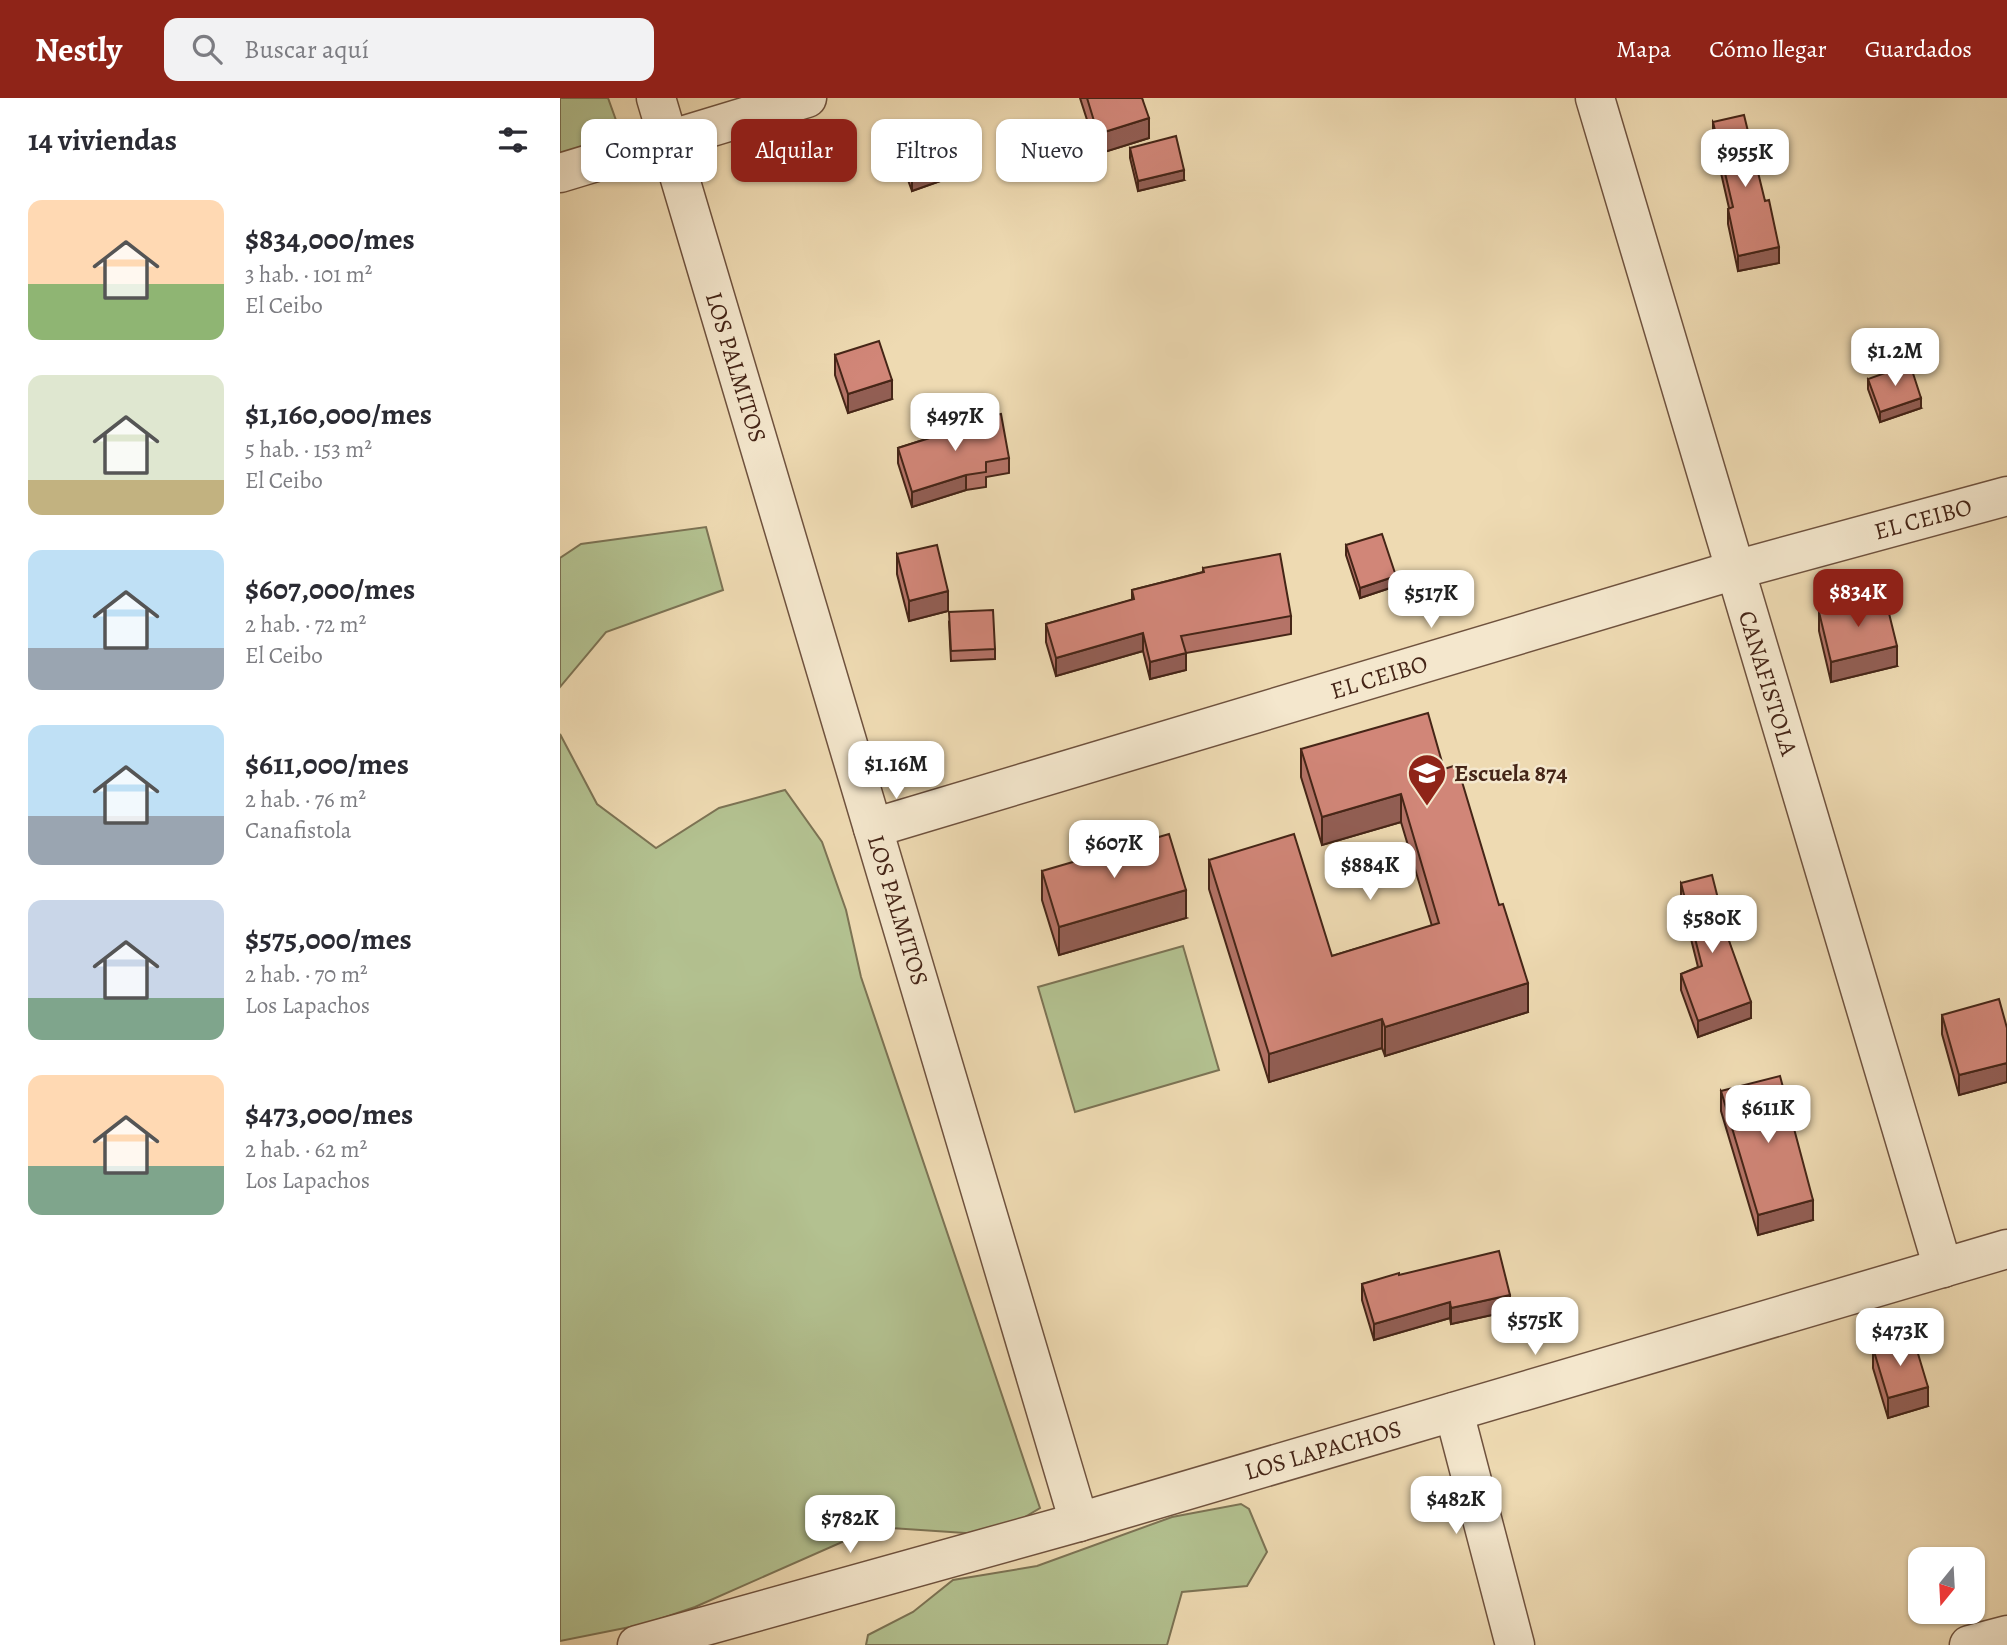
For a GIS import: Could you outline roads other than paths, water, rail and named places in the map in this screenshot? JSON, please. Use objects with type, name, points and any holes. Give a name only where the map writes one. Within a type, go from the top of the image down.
[{"type":"street","name":"LOS PALMITOS","points":[[656,98],[662,119]]},
{"type":"street","points":[[717,125],[807,98]]},
{"type":"street","name":"CANAFISTOLA","points":[[1594,98],[1943,1268]]},
{"type":"street","points":[[560,173],[581,166]]},
{"type":"street","name":"LOS PALMITOS","points":[[681,182],[1079,1522]]},
{"type":"street","name":"EL CEIBO","points":[[873,828],[1735,570],[2007,496]]},
{"type":"street","name":"LOS LAPACHOS","points":[[637,1645],[1079,1522],[2007,1249]]},
{"type":"street","points":[[1454,1412],[1515,1645]]},
{"type":"street","points":[[1969,1645],[2007,1635]]},
{"type":"place","name":"Escuela 874","points":[[1427,807]]}]
